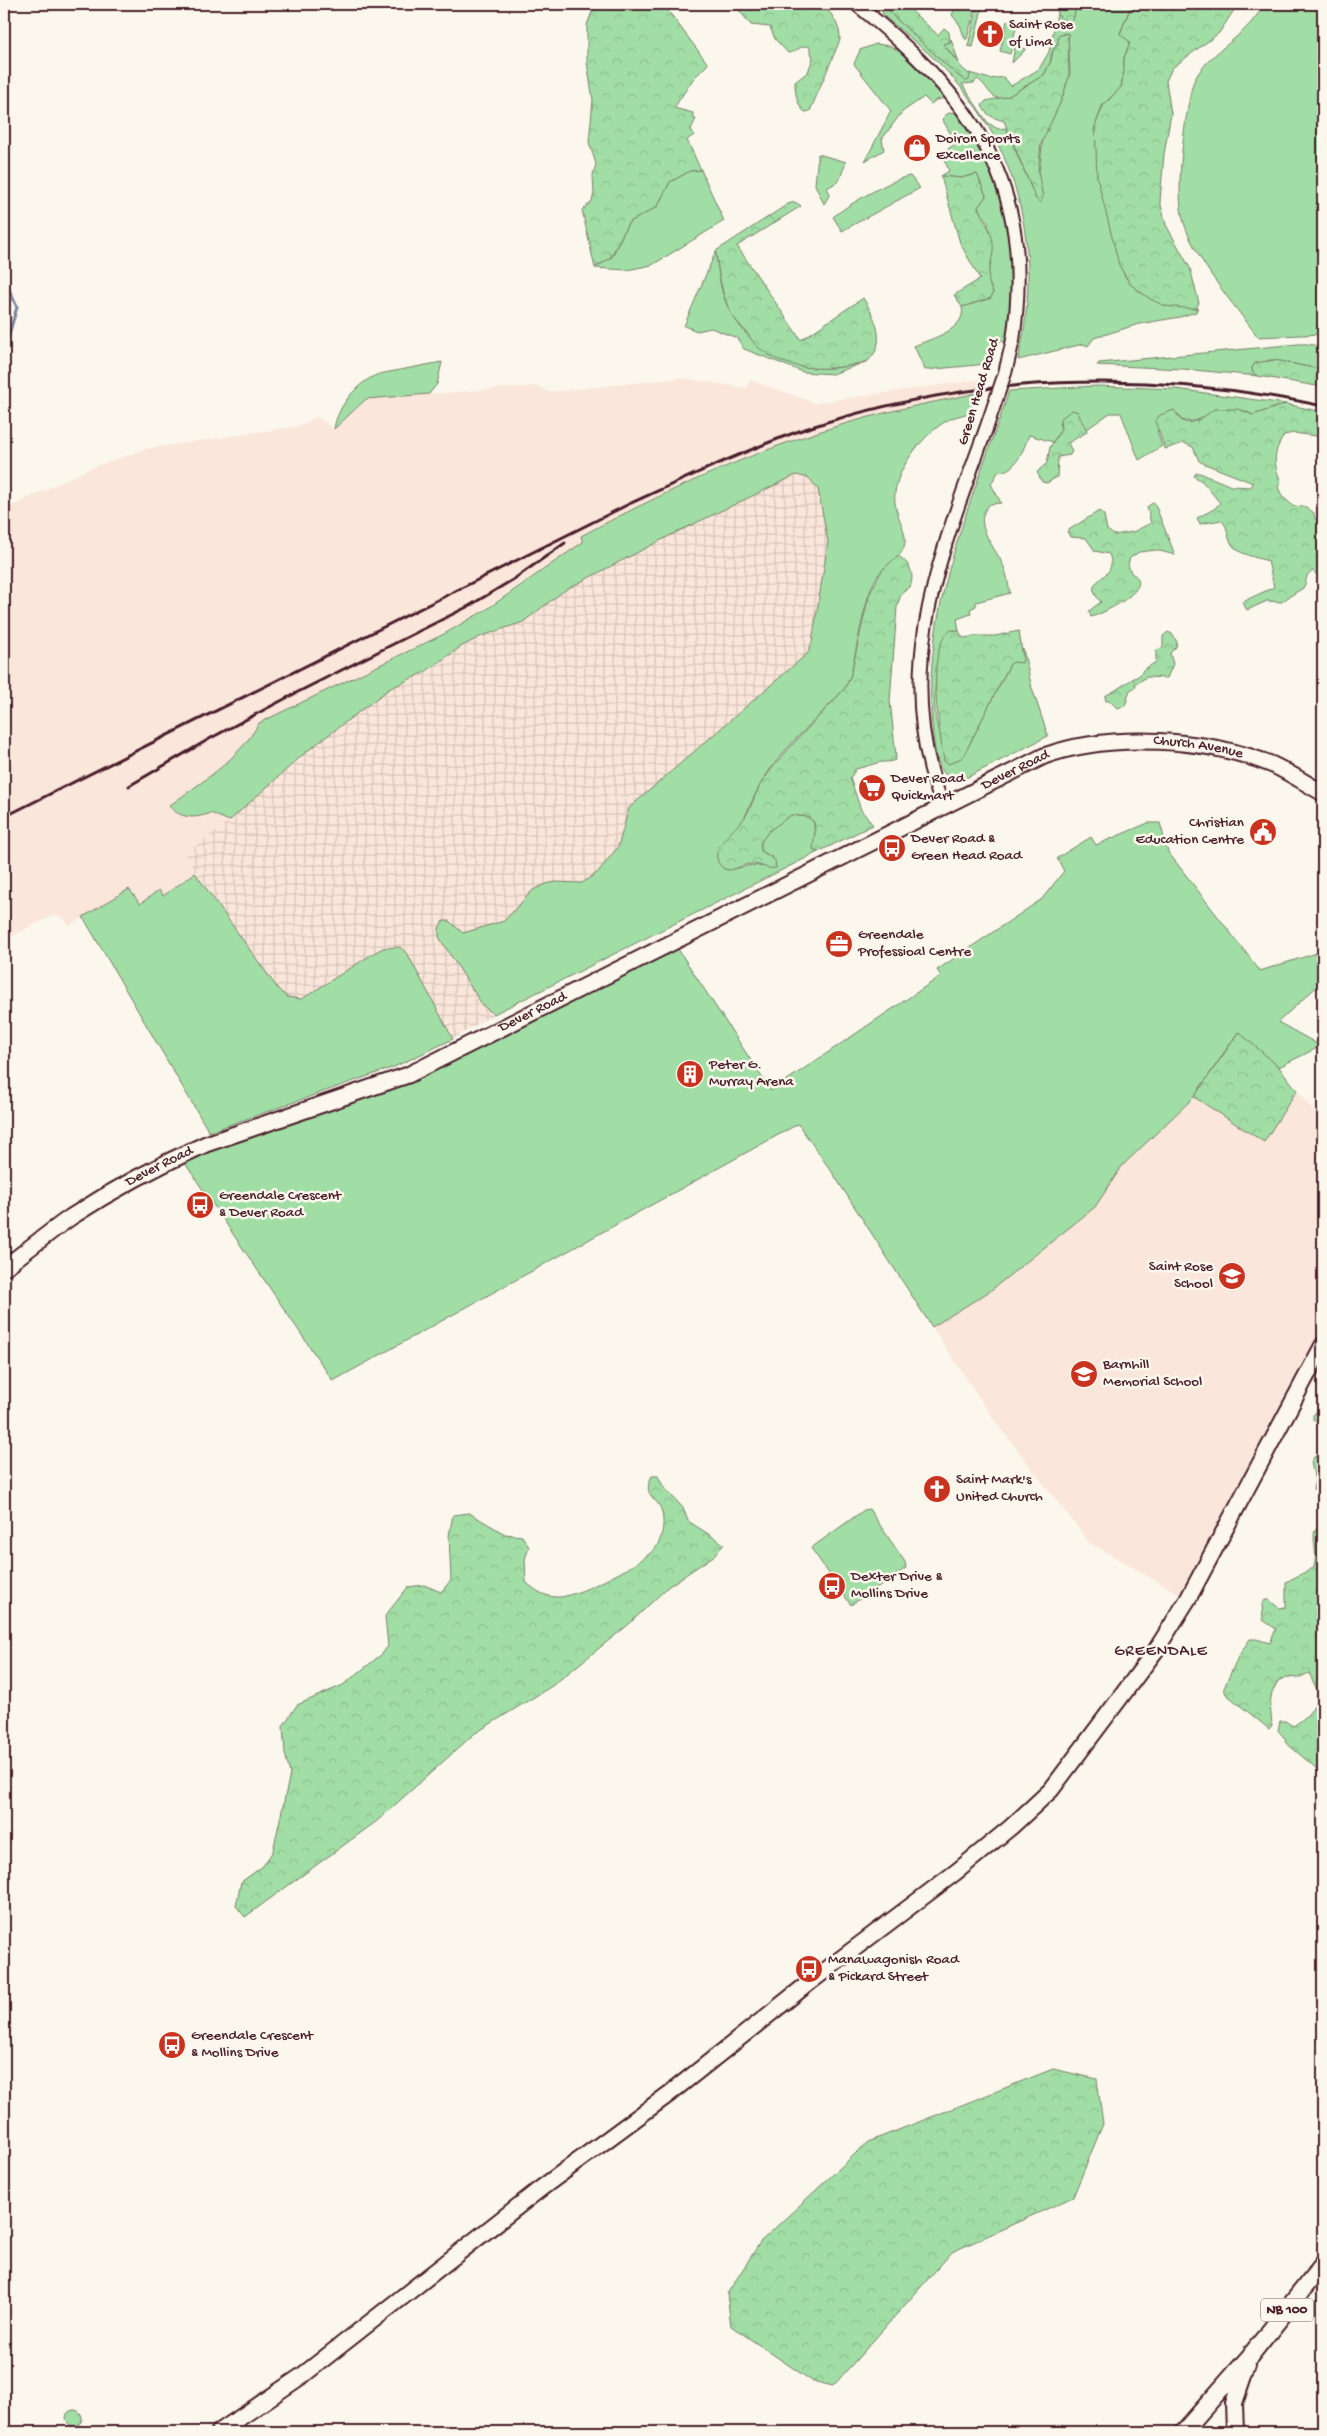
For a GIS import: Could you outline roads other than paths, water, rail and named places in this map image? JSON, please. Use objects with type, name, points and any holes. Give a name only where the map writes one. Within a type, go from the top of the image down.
[{"type":"main road","name":"Church Avenue","points":[[1064,749],[1093,744],[1144,742],[1219,749],[1275,766],[1323,793]]},
{"type":"main road","name":"Dever Road","points":[[4,1268],[70,1218],[134,1178],[164,1163],[206,1144],[408,1075],[1027,763],[1064,749]]},
{"type":"main road","points":[[219,2432],[303,2375],[540,2189],[669,2094],[810,1982],[956,1872],[1011,1827],[1051,1790],[1156,1650],[1188,1599],[1323,1345]]},
{"type":"main road","name":"NB 100","points":[[1183,2432],[1250,2356],[1323,2264]]},
{"type":"main road","points":[[1235,2432],[1234,2403],[1250,2356]]},
{"type":"street","name":"Green Head Road","points":[[856,4],[912,53],[942,83],[964,109],[991,155],[1008,198],[1017,241],[1019,288],[1013,340],[1005,373],[937,571],[924,634],[920,694],[924,738],[929,767],[943,806]]},
{"type":"waterway","points":[[4,279],[17,307],[4,351]]},
{"type":"railway","points":[[4,817],[629,504],[736,456],[802,430],[865,411],[930,397],[995,388],[1061,383],[1127,382],[1193,386],[1258,394],[1323,406]]},
{"type":"railway","points":[[129,786],[211,738],[294,694],[469,606],[514,579],[565,543]]},
{"type":"place","name":"Saint Rose of Lima","points":[[990,34]]},
{"type":"place","name":"Doiron Sports Excellence","points":[[917,148]]},
{"type":"place","name":"Dever Road Quickmart","points":[[872,788]]},
{"type":"place","name":"Christian Education Centre","points":[[1263,832]]},
{"type":"place","name":"Dever Road & Green Head Road","points":[[892,848]]},
{"type":"place","name":"Greendale Professioal Centre","points":[[839,944]]},
{"type":"place","name":"Peter G. Murray Arena","points":[[690,1074]]},
{"type":"place","name":"Greendale Crescent & Dever Road","points":[[200,1205]]},
{"type":"place","name":"Saint Rose School","points":[[1232,1276]]},
{"type":"place","name":"Barnhill Memorial School","points":[[1084,1374]]},
{"type":"place","name":"Saint Mark's United Church","points":[[937,1489]]},
{"type":"place","name":"Dexter Drive & Mollins Drive","points":[[832,1586]]},
{"type":"place","name":"Manawagonish Road & Pickard Street","points":[[809,1969]]},
{"type":"place","name":"Greendale Crescent & Mollins Drive","points":[[172,2045]]},
{"type":"district","name":"GREENDALE","points":[[1161,1652]]}]
